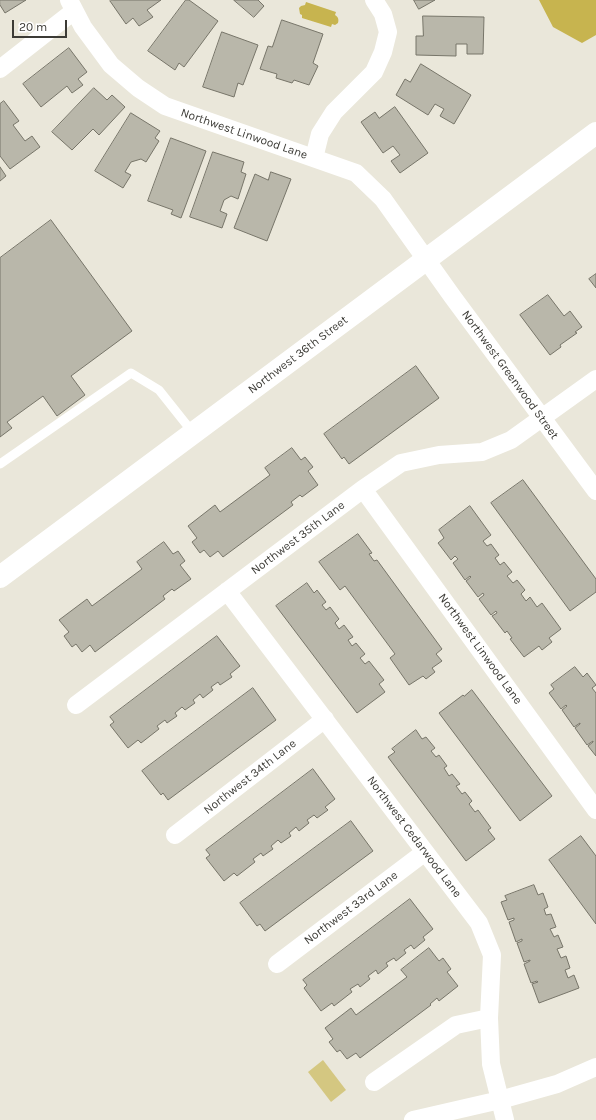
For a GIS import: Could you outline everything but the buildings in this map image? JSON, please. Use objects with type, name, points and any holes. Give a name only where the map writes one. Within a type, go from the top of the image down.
[{"type":"main road","name":"Northwest 36th Street","points":[[0,577],[194,434],[425,259],[596,133]]},
{"type":"street","points":[[314,158],[320,134],[334,112],[374,72],[383,52],[388,32],[382,14],[374,0]]},
{"type":"street","points":[[0,69],[72,5]]},
{"type":"street","name":"Northwest Linwood Lane","points":[[72,5],[83,27],[111,65],[138,88],[165,106],[356,173],[383,199],[425,259]]},
{"type":"street","name":"Northwest Greenwood Street","points":[[425,259],[596,491]]},
{"type":"street","name":"Northwest 35th Lane","points":[[76,706],[227,591],[364,489],[401,464],[439,454],[482,452],[511,440],[596,379]]},
{"type":"street","name":"Northwest Linwood Lane","points":[[364,489],[596,810]]},
{"type":"street","name":"Northwest Cedarwood Lane","points":[[227,591],[479,923],[492,954],[489,1018],[491,1064],[505,1120]]},
{"type":"street","name":"Northwest 34th Lane","points":[[175,835],[325,719]]},
{"type":"street","name":"Northwest 33rd Lane","points":[[277,964],[425,852]]},
{"type":"street","points":[[374,1082],[456,1025],[489,1018]]},
{"type":"street","points":[[413,1120],[500,1100],[557,1084],[596,1068]]},
{"type":"lane","points":[[0,464],[131,373],[159,390],[194,434]]},
{"type":"shaded area","points":[[539,0],[596,0],[596,35],[582,43],[553,27]]},
{"type":"shaded area","points":[[306,2],[336,12],[335,15],[338,18],[338,23],[335,25],[332,24],[331,27],[302,18],[299,8],[305,5]]},
{"type":"shaded area","points":[[323,1060],[346,1090],[331,1102],[308,1072]]}]
